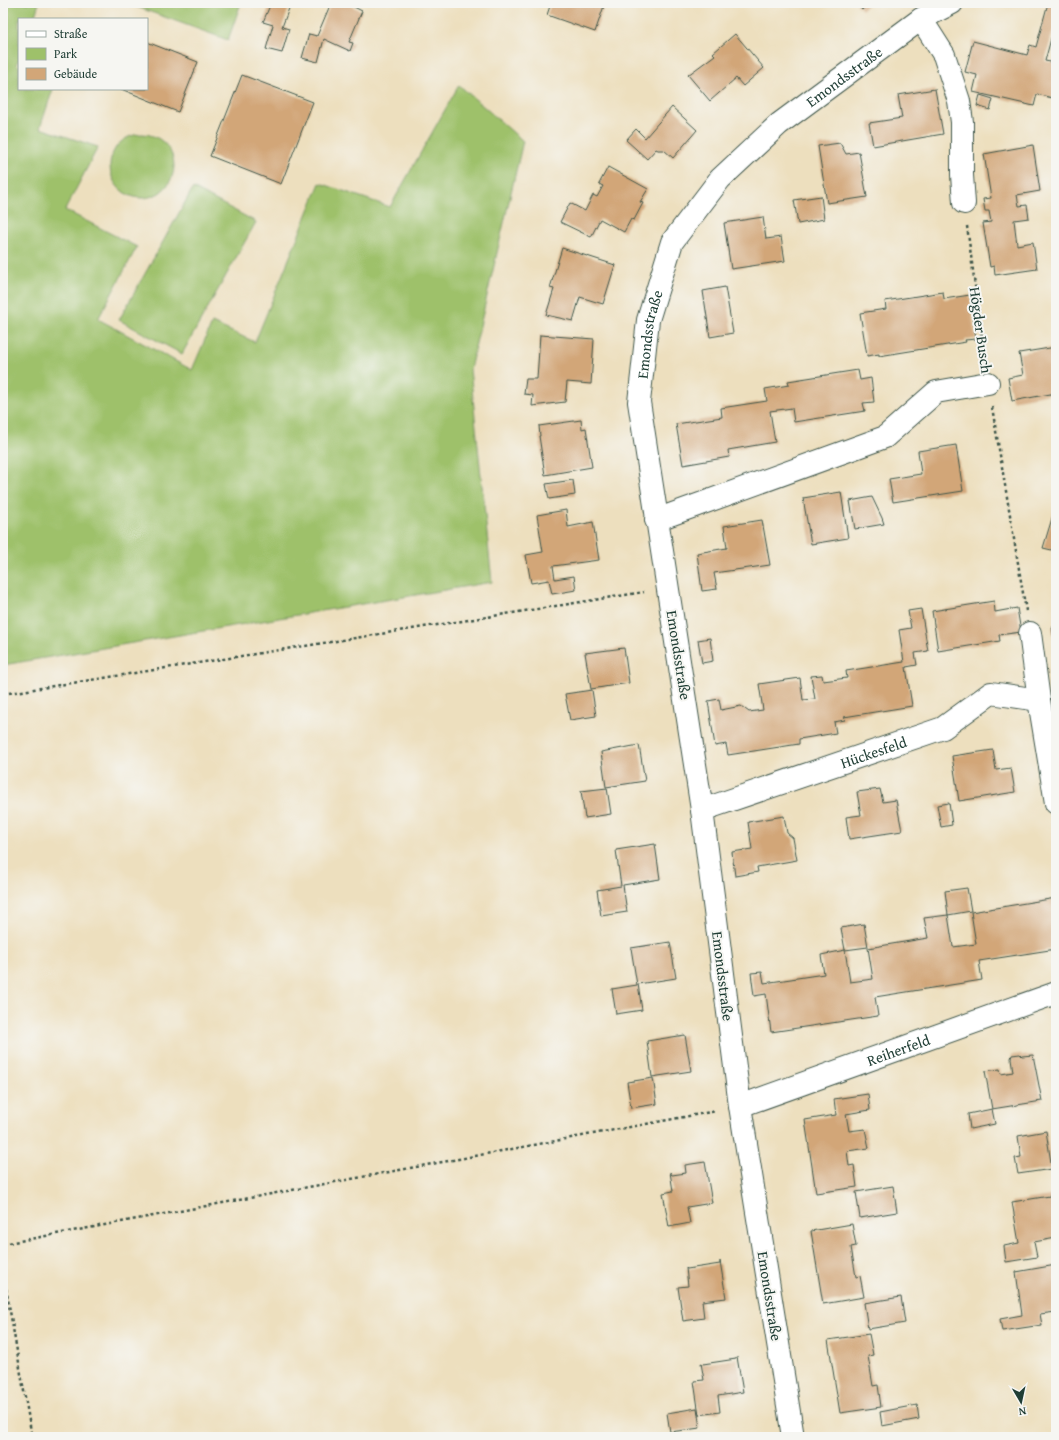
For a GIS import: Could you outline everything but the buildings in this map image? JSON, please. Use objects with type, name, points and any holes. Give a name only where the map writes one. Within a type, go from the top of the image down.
[{"type":"street","name":"Emondsstraße","points":[[793,1437],[740,1106],[702,810],[656,520],[639,402],[648,320],[672,242],[720,179],[779,124],[921,19],[952,3]]},
{"type":"street","points":[[921,19],[944,55],[958,101],[962,122],[962,175],[964,203]]},
{"type":"street","name":"Högder Busch","points":[[656,520],[885,437],[936,392],[988,383]]},
{"type":"street","points":[[1030,633],[1039,700],[1056,802]]},
{"type":"street","name":"Hückesfeld","points":[[702,810],[943,728],[991,693],[1039,700]]},
{"type":"street","name":"Reiherfeld","points":[[740,1106],[1056,992]]},
{"type":"path","name":"Högder Busch","points":[[964,203],[988,383]]},
{"type":"path","points":[[988,383],[1030,633]]},
{"type":"path","points":[[3,694],[668,588]]},
{"type":"path","points":[[3,1244],[740,1106]]},
{"type":"path","points":[[3,1272],[32,1437]]},
{"type":"green space","points":[[3,3],[39,3],[34,18],[18,18],[17,64],[18,90],[53,90],[40,128],[98,147],[65,210],[137,247],[98,319],[192,370],[212,323],[255,342],[320,183],[390,207],[459,85],[523,141],[470,369],[492,582],[3,665]]},
{"type":"green space","points":[[126,3],[241,3],[228,40]]},
{"type":"green space","points":[[136,134],[148,134],[165,143],[172,154],[174,166],[172,178],[165,189],[148,198],[136,198],[124,193],[115,184],[110,172],[110,160],[115,148],[124,139]]},
{"type":"green space","points":[[193,188],[256,222],[182,354],[119,320]]}]
